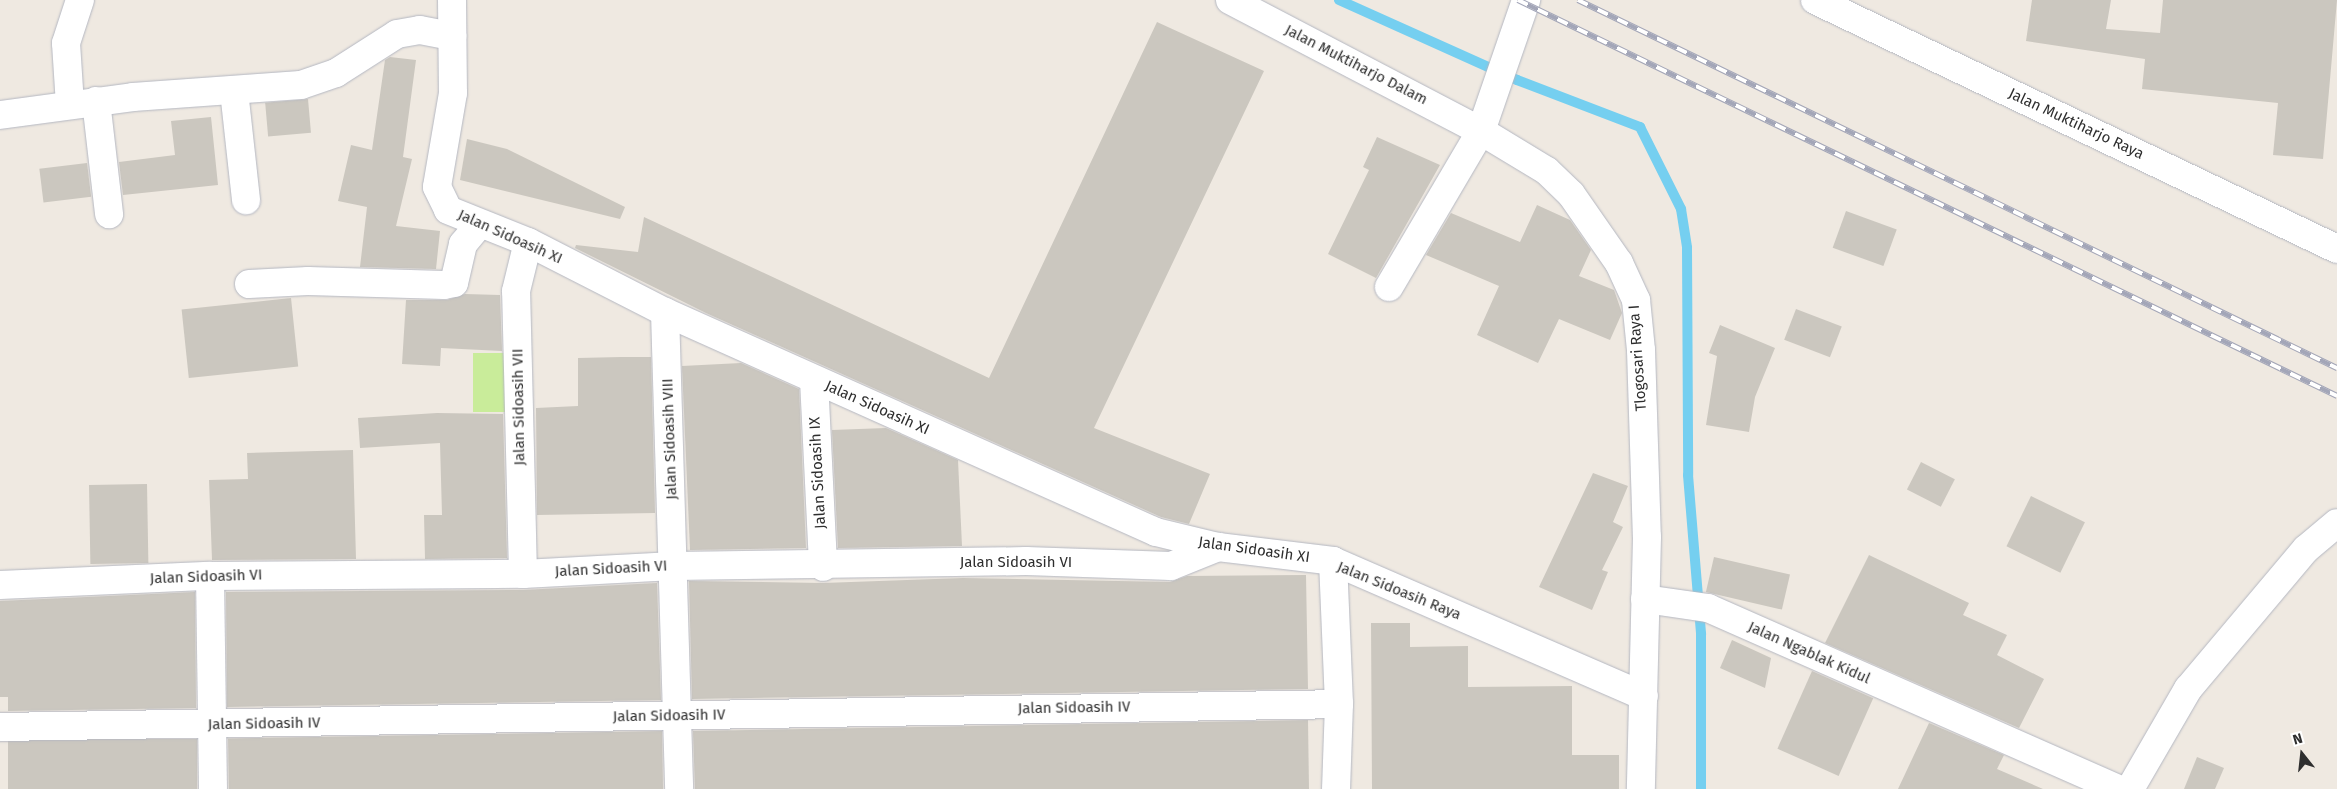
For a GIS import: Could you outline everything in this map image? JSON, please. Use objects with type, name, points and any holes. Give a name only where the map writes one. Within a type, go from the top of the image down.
[{"type":"street","points":[[80,0],[66,43],[83,103],[109,214]]},
{"type":"street","points":[[0,115],[83,103],[234,91],[310,82],[336,73],[398,34],[420,30],[452,36],[452,0]]},
{"type":"street","name":"Jalan Muktiharjo Dalam","points":[[1230,0],[1481,131]]},
{"type":"street","points":[[1389,288],[1481,131],[1488,103],[1526,0]]},
{"type":"street","name":"Jalan Muktiharjo Raya","points":[[1815,0],[2337,249]]},
{"type":"street","name":"Jalan Sidoasih XI","points":[[452,36],[453,93],[438,172],[441,199],[448,210],[479,225],[528,242],[665,312],[1156,532],[1218,547],[1333,561]]},
{"type":"street","points":[[234,91],[246,200]]},
{"type":"street","name":"Tlogosari Raya I","points":[[1481,131],[1547,171],[1571,194],[1619,262],[1636,300],[1641,350],[1645,599],[1641,789]]},
{"type":"street","points":[[249,284],[308,281],[444,285],[454,283],[463,244],[479,225]]},
{"type":"street","name":"Jalan Sidoasih VII","points":[[523,574],[516,291],[528,242]]},
{"type":"street","name":"Jalan Sidoasih VIII","points":[[665,312],[680,716],[679,789]]},
{"type":"street","name":"Jalan Sidoasih IX","points":[[814,380],[823,566]]},
{"type":"street","points":[[2130,789],[2188,689],[2306,549],[2337,523]]},
{"type":"street","name":"Jalan Sidoasih VI","points":[[0,585],[210,576],[523,574],[674,566],[823,566],[1026,561],[1172,566],[1218,547]]},
{"type":"street","name":"Jalan Sidoasih Raya","points":[[1336,789],[1339,704],[1333,561],[1644,696]]},
{"type":"street","points":[[210,576],[214,726],[213,789]]},
{"type":"street","name":"Jalan Ngablak Kidul","points":[[1645,599],[1708,608],[2119,789]]},
{"type":"street","name":"Jalan Sidoasih IV","points":[[0,727],[214,726],[1339,704]]},
{"type":"green space","points":[[473,353],[512,353],[512,412],[473,412]]},
{"type":"building","points":[[2032,0],[2111,0],[2106,29],[2160,33],[2163,0],[2337,0],[2323,159],[2273,155],[2278,103],[2142,89],[2145,59],[2026,41]]},
{"type":"building","points":[[1157,22],[1264,71],[1094,428],[1210,474],[1189,524],[1161,517],[706,313],[575,248],[576,245],[638,252],[644,217],[989,378]]},
{"type":"building","points":[[390,57],[416,60],[403,157],[412,159],[396,226],[440,231],[436,269],[360,267],[367,207],[338,201],[351,145],[372,150],[385,60]]},
{"type":"building","points":[[308,99],[311,133],[268,137],[265,103]]},
{"type":"building","points":[[211,117],[218,185],[123,195],[119,162],[175,155],[171,121]]},
{"type":"building","points":[[1377,137],[1440,165],[1376,278],[1328,254],[1369,170],[1363,167]]},
{"type":"building","points":[[467,139],[507,149],[625,207],[620,219],[460,180]]},
{"type":"building","points":[[87,163],[91,197],[44,203],[39,169]]},
{"type":"building","points":[[1537,205],[1570,220],[1591,250],[1579,276],[1614,290],[1622,313],[1610,340],[1559,319],[1538,363],[1477,335],[1499,286],[1426,255],[1451,213],[1520,242]]},
{"type":"building","points":[[1846,211],[1897,229],[1883,266],[1833,248]]},
{"type":"building","points":[[465,294],[500,295],[502,351],[441,348],[440,366],[402,364],[406,300],[447,300]]},
{"type":"building","points":[[291,298],[298,367],[189,378],[182,309]]},
{"type":"building","points":[[1796,309],[1842,327],[1830,357],[1784,340]]},
{"type":"building","points":[[1720,325],[1775,348],[1755,397],[1749,432],[1706,425],[1717,356],[1709,353]]},
{"type":"building","points":[[651,357],[655,513],[537,515],[536,408],[578,406],[578,358]]},
{"type":"building","points":[[741,363],[799,389],[806,548],[690,550],[682,366]]},
{"type":"building","points":[[437,413],[503,414],[507,558],[425,559],[424,515],[442,515],[440,443],[360,448],[358,418]]},
{"type":"building","points":[[886,428],[958,460],[962,546],[838,548],[832,430]]},
{"type":"building","points":[[353,450],[356,559],[212,560],[209,480],[248,479],[247,453]]},
{"type":"building","points":[[1921,462],[1955,479],[1941,507],[1907,490]]},
{"type":"building","points":[[1593,473],[1628,486],[1613,522],[1623,527],[1602,570],[1608,572],[1592,610],[1539,587]]},
{"type":"building","points":[[147,484],[148,563],[90,564],[89,485]]},
{"type":"building","points":[[2031,496],[2085,522],[2060,573],[2006,546]]},
{"type":"building","points":[[1869,555],[1969,603],[1963,615],[2007,635],[1997,655],[2044,679],[2019,728],[1825,643]]},
{"type":"building","points":[[1714,557],[1790,575],[1782,610],[1706,592]]},
{"type":"building","points":[[1306,575],[1308,689],[692,699],[689,581],[823,583],[963,578],[1170,582],[1187,576]]},
{"type":"building","points":[[657,583],[661,700],[227,707],[226,592],[523,590]]},
{"type":"building","points":[[195,592],[196,708],[8,711],[8,697],[0,697],[0,601]]},
{"type":"building","points":[[1371,623],[1410,623],[1410,647],[1468,646],[1468,687],[1572,686],[1572,755],[1619,755],[1619,789],[1372,789]]},
{"type":"building","points":[[1732,640],[1771,658],[1765,688],[1720,668]]},
{"type":"building","points":[[1812,671],[1873,698],[1839,776],[1777,749]]},
{"type":"building","points":[[1308,720],[1309,789],[695,789],[693,731]]},
{"type":"building","points":[[1929,723],[2004,755],[1997,769],[2043,789],[1898,789]]},
{"type":"building","points":[[662,731],[663,789],[229,789],[228,739]]},
{"type":"building","points":[[8,739],[197,739],[197,789],[8,789]]},
{"type":"building","points":[[2197,757],[2224,768],[2215,789],[2184,789]]},
{"type":"waterway","points":[[1339,0],[1517,80],[1640,127],[1681,209],[1687,248],[1688,475],[1701,634],[1701,789]]},
{"type":"railway","points":[[1518,0],[2337,396]]},
{"type":"railway","points":[[1578,0],[2337,368]]}]
